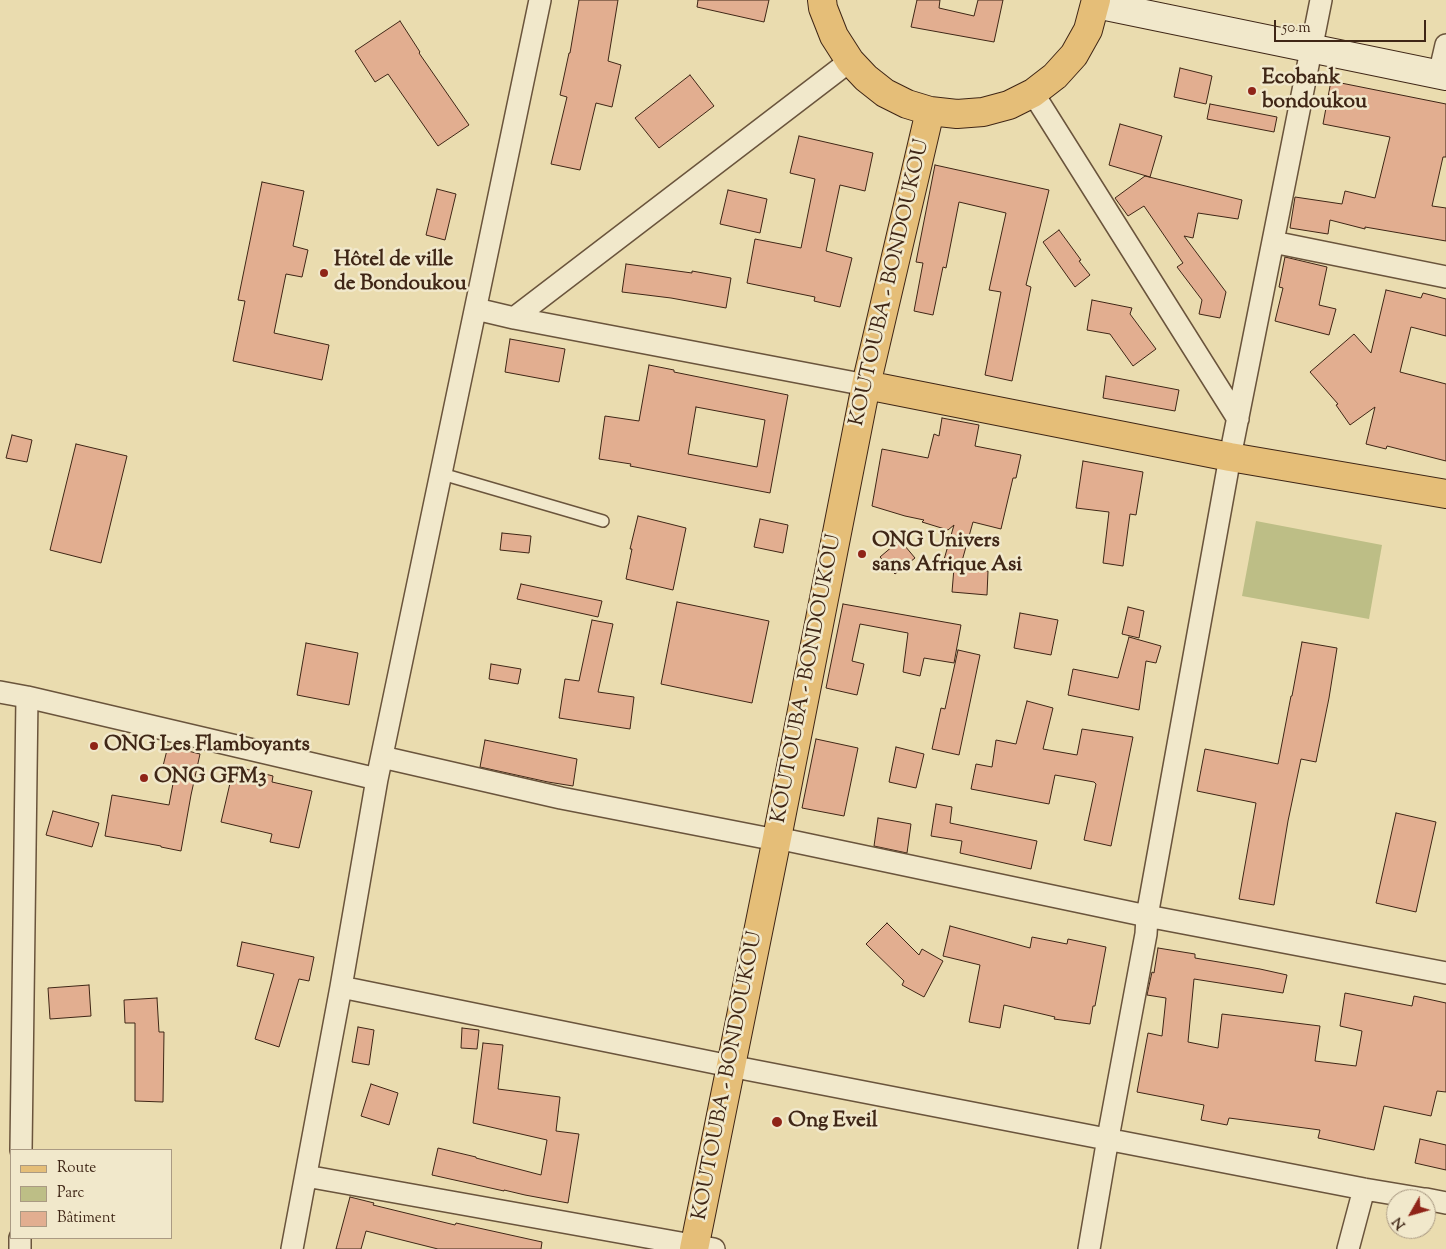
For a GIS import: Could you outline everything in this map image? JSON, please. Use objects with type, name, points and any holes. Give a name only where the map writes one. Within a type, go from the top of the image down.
[{"type":"main road","points":[[822,0],[823,8],[834,36],[850,61],[866,78],[886,93],[907,104],[930,111],[956,114],[984,112],[1009,105],[1033,93],[1056,76],[1074,55],[1088,30],[1096,2]]},
{"type":"main road","name":"KOUTOUBA - BONDOUKOU","points":[[701,1248],[730,1066],[777,839],[866,385],[930,111]]},
{"type":"main road","points":[[866,385],[1230,457],[1446,494]]},
{"type":"street","points":[[292,1249],[341,987],[377,779],[540,0]]},
{"type":"street","points":[[1089,1249],[1230,457],[1322,0]]},
{"type":"street","points":[[1096,2],[1443,75],[1446,44]]},
{"type":"street","points":[[514,318],[850,61]]},
{"type":"street","points":[[1033,93],[1238,418]]},
{"type":"street","points":[[1273,242],[1446,276]]},
{"type":"street","points":[[476,309],[514,318],[866,385]]},
{"type":"street","points":[[0,692],[377,779]]},
{"type":"street","points":[[21,1149],[27,697]]},
{"type":"street","points":[[382,757],[562,798],[777,839],[1147,916],[1446,973]]},
{"type":"street","points":[[341,987],[730,1066],[1386,1192]]},
{"type":"street","points":[[306,1176],[701,1248]]},
{"type":"street","points":[[1348,1249],[1364,1188]]},
{"type":"lane","points":[[442,474],[603,521]]},
{"type":"green space","points":[[1256,521],[1382,545],[1369,619],[1242,596]]},
{"type":"building","points":[[579,0],[618,0],[608,61],[621,65],[612,107],[596,103],[580,170],[551,164],[567,97],[560,95],[570,53]]},
{"type":"building","points":[[698,0],[769,0],[764,22],[697,7]]},
{"type":"building","points":[[917,0],[940,0],[939,8],[974,16],[978,0],[1003,0],[994,42],[911,27]]},
{"type":"building","points":[[400,21],[419,53],[469,125],[438,146],[388,74],[375,82],[355,51]]},
{"type":"building","points":[[1180,68],[1212,76],[1206,104],[1174,97]]},
{"type":"building","points":[[690,75],[714,106],[659,148],[635,118]]},
{"type":"building","points":[[1331,81],[1446,104],[1446,157],[1443,157],[1432,206],[1446,208],[1446,241],[1365,227],[1365,229],[1330,220],[1328,234],[1290,228],[1295,197],[1342,204],[1345,191],[1375,198],[1390,137],[1323,124]]},
{"type":"building","points":[[1210,104],[1277,117],[1274,132],[1207,119]]},
{"type":"building","points":[[1120,124],[1162,136],[1150,177],[1109,165]]},
{"type":"building","points":[[799,136],[873,153],[865,191],[840,185],[826,251],[852,258],[840,307],[814,301],[815,297],[747,283],[755,239],[801,248],[815,179],[790,173]]},
{"type":"building","points":[[935,165],[1049,190],[1026,285],[1031,287],[1012,381],[985,375],[1001,292],[989,290],[1006,213],[959,202],[946,268],[943,267],[933,315],[914,311],[923,263],[916,262]]},
{"type":"building","points":[[1145,176],[1242,200],[1238,219],[1198,213],[1193,238],[1184,236],[1226,292],[1220,318],[1199,314],[1202,300],[1177,267],[1183,263],[1144,206],[1128,216],[1115,198]]},
{"type":"building","points":[[262,182],[304,191],[293,246],[308,250],[302,277],[286,274],[274,333],[329,345],[322,380],[233,361],[245,301],[238,300]]},
{"type":"building","points":[[437,189],[456,194],[445,240],[426,235]]},
{"type":"building","points":[[728,190],[767,199],[760,233],[720,224]]},
{"type":"building","points":[[1059,230],[1090,275],[1075,287],[1043,242]]},
{"type":"building","points":[[1285,257],[1327,267],[1319,305],[1336,309],[1329,335],[1275,321],[1283,288],[1279,287]]},
{"type":"building","points":[[626,264],[692,273],[692,271],[731,278],[726,308],[671,298],[622,292]]},
{"type":"building","points":[[1386,290],[1421,298],[1423,293],[1446,299],[1446,336],[1411,327],[1400,372],[1446,384],[1446,461],[1387,446],[1386,449],[1366,444],[1375,407],[1350,425],[1336,405],[1338,404],[1310,372],[1354,334],[1371,353]]},
{"type":"building","points":[[1092,300],[1132,308],[1130,314],[1156,349],[1133,366],[1110,334],[1087,330]]},
{"type":"building","points":[[510,339],[565,349],[559,382],[505,372]]},
{"type":"building","points":[[649,365],[674,370],[674,372],[788,395],[770,493],[599,459],[605,416],[639,421]],"holes":[[[696,407],[765,420],[757,467],[688,454]]]},
{"type":"building","points":[[1106,376],[1179,390],[1175,411],[1103,398]]},
{"type":"building","points":[[942,418],[979,425],[975,446],[1021,455],[1016,478],[1013,478],[1001,529],[973,522],[960,568],[943,563],[954,525],[948,530],[922,522],[924,520],[872,506],[882,449],[928,458],[934,434],[939,436]]},
{"type":"building","points":[[12,435],[32,440],[27,462],[6,458]]},
{"type":"building","points":[[76,444],[127,456],[101,563],[50,550]]},
{"type":"building","points":[[1083,461],[1143,472],[1136,515],[1130,514],[1123,566],[1103,563],[1109,512],[1076,508]]},
{"type":"building","points":[[638,516],[686,528],[673,590],[626,579],[632,549],[630,549]]},
{"type":"building","points":[[760,519],[788,525],[783,553],[754,547]]},
{"type":"building","points":[[502,533],[531,536],[529,553],[500,550]]},
{"type":"building","points":[[900,540],[915,558],[895,574],[880,557]]},
{"type":"building","points":[[954,568],[988,571],[987,595],[952,592]]},
{"type":"building","points":[[521,584],[602,601],[598,617],[517,599]]},
{"type":"building","points":[[677,602],[769,621],[752,703],[661,684]]},
{"type":"building","points":[[843,604],[961,625],[954,663],[924,658],[920,676],[903,672],[908,633],[860,624],[852,661],[864,664],[857,695],[826,688]]},
{"type":"building","points":[[1128,607],[1144,611],[1139,638],[1122,634]]},
{"type":"building","points":[[1020,613],[1058,620],[1051,655],[1014,648]]},
{"type":"building","points":[[592,620],[613,624],[598,692],[634,697],[630,729],[559,718],[565,679],[579,681]]},
{"type":"building","points":[[1129,637],[1161,646],[1156,663],[1146,661],[1139,710],[1068,695],[1073,669],[1118,678]]},
{"type":"building","points":[[1302,642],[1337,648],[1316,762],[1301,759],[1288,821],[1274,905],[1239,899],[1256,803],[1197,791],[1205,749],[1278,764]]},
{"type":"building","points":[[306,643],[358,653],[349,705],[297,695]]},
{"type":"building","points":[[958,650],[980,655],[959,755],[932,749],[941,708],[945,709]]},
{"type":"building","points":[[491,664],[521,669],[518,684],[489,679]]},
{"type":"building","points":[[1027,701],[1053,708],[1043,749],[1077,755],[1082,729],[1133,737],[1111,846],[1084,840],[1096,784],[1094,782],[1055,775],[1049,804],[971,789],[976,764],[992,767],[996,740],[1016,744]]},
{"type":"building","points":[[816,739],[858,748],[844,816],[802,808]]},
{"type":"building","points":[[485,740],[577,759],[573,786],[480,767]]},
{"type":"building","points":[[168,746],[200,754],[181,851],[105,836],[112,795],[169,805],[175,773],[162,770]]},
{"type":"building","points":[[896,747],[924,754],[916,788],[889,782]]},
{"type":"building","points":[[234,766],[273,776],[272,782],[312,791],[299,848],[270,842],[272,834],[221,822]]},
{"type":"building","points":[[936,804],[952,807],[950,823],[1037,841],[1031,869],[960,853],[962,841],[931,836]]},
{"type":"building","points":[[53,811],[99,823],[92,847],[46,835]]},
{"type":"building","points":[[1396,813],[1436,822],[1416,912],[1376,903]]},
{"type":"building","points":[[878,818],[911,824],[907,853],[874,846]]},
{"type":"building","points":[[887,923],[919,955],[922,949],[943,961],[924,997],[902,985],[904,981],[866,944]]},
{"type":"building","points":[[950,926],[1030,948],[1032,937],[1067,944],[1068,939],[1106,947],[1090,1024],[1054,1019],[1055,1017],[1004,1005],[1000,1028],[969,1022],[980,965],[943,956]]},
{"type":"building","points":[[242,942],[314,957],[309,981],[299,979],[279,1047],[255,1039],[274,974],[237,966]]},
{"type":"building","points":[[1158,948],[1195,954],[1195,958],[1287,975],[1283,993],[1194,979],[1188,1042],[1218,1048],[1222,1014],[1320,1026],[1315,1061],[1356,1066],[1362,1031],[1340,1026],[1345,993],[1412,1006],[1414,996],[1446,1003],[1446,1092],[1437,1091],[1431,1116],[1384,1106],[1374,1150],[1318,1138],[1320,1130],[1229,1118],[1227,1125],[1201,1120],[1204,1105],[1137,1092],[1148,1033],[1162,1036],[1166,998],[1147,995],[1152,972],[1154,973]]},
{"type":"building","points":[[89,985],[91,1016],[50,1019],[48,988]]},
{"type":"building","points":[[157,998],[159,1032],[164,1032],[163,1102],[135,1101],[135,1023],[125,1023],[124,1000]]},
{"type":"building","points":[[358,1027],[374,1030],[369,1065],[352,1062]]},
{"type":"building","points":[[462,1028],[479,1030],[477,1049],[461,1048]]},
{"type":"building","points":[[483,1043],[503,1045],[498,1089],[560,1097],[556,1131],[579,1134],[568,1203],[432,1175],[438,1148],[541,1175],[547,1140],[473,1123]]},
{"type":"building","points":[[371,1084],[398,1093],[389,1125],[361,1116]]},
{"type":"building","points":[[1420,1139],[1446,1145],[1446,1170],[1415,1163]]},
{"type":"building","points":[[350,1197],[374,1203],[373,1205],[455,1225],[456,1223],[542,1242],[541,1249],[438,1249],[366,1231],[361,1249],[336,1249]]},
{"type":"place","name":"Ecobank bondoukou","points":[[1252,91]]},
{"type":"place","name":"Hôtel de ville de Bondoukou","points":[[324,273]]},
{"type":"place","name":"ONG Univers sans Afrique Asi","points":[[862,554]]},
{"type":"place","name":"ONG Les Flamboyants","points":[[94,746]]},
{"type":"place","name":"ONG GFM3","points":[[144,778]]},
{"type":"place","name":"Ong Eveil","points":[[777,1122]]}]
